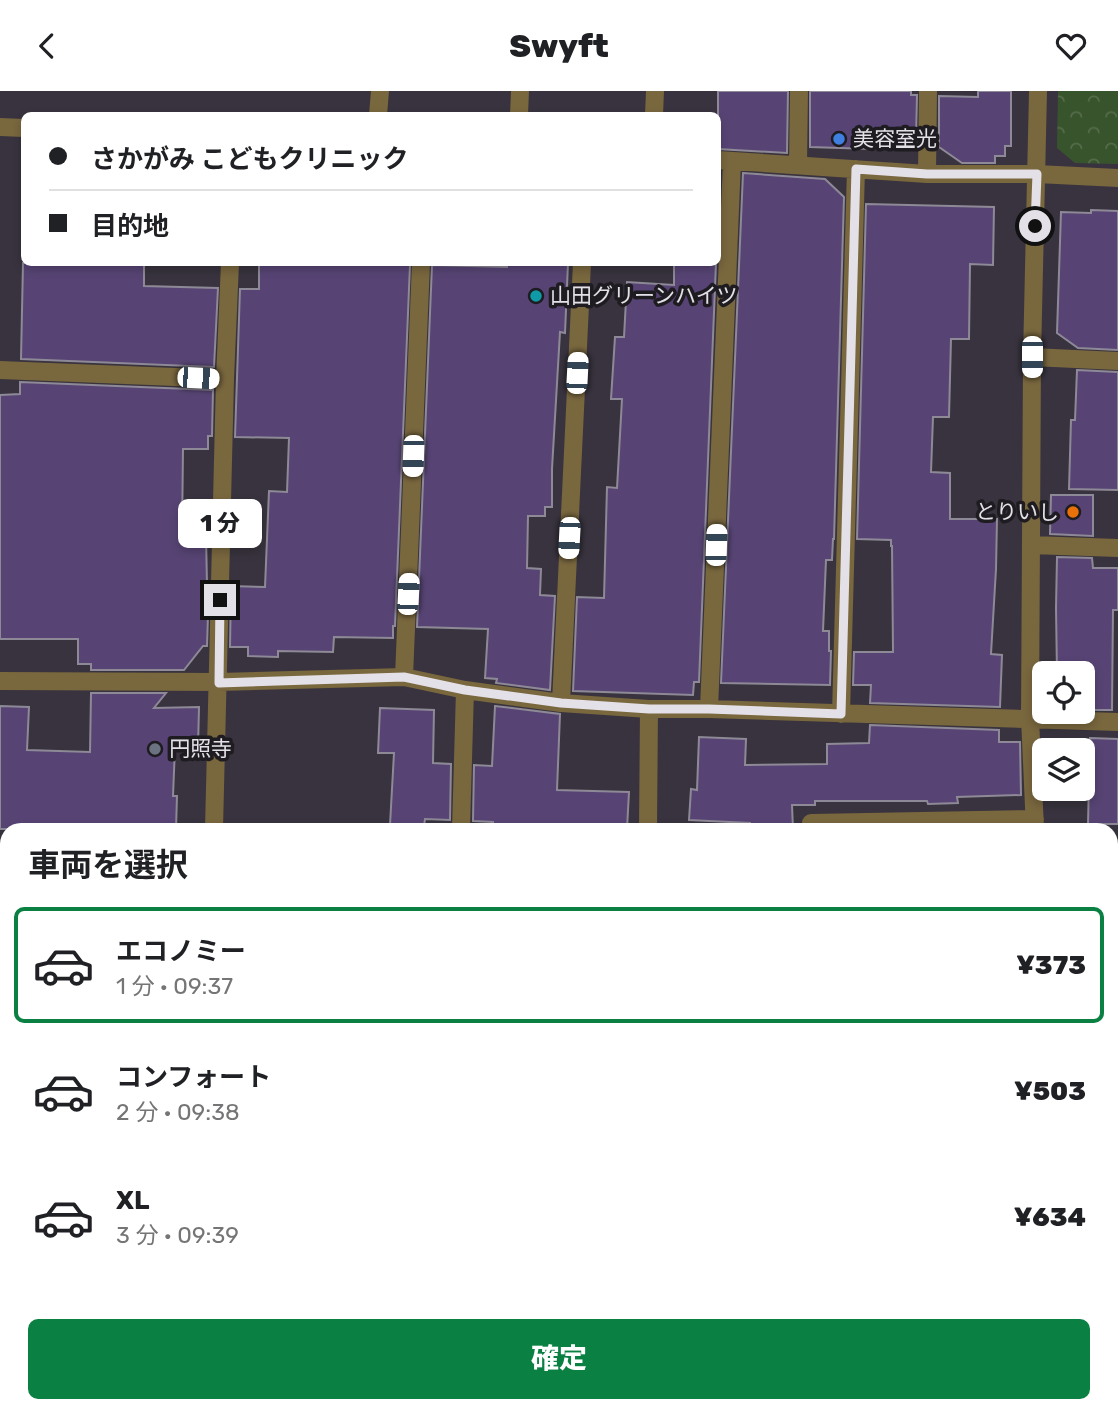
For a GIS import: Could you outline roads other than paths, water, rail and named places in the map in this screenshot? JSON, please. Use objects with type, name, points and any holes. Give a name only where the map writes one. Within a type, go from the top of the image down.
[{"type":"street","points":[[378,112],[380,91]]},
{"type":"street","points":[[519,112],[520,91]]},
{"type":"street","points":[[654,112],[655,91]]},
{"type":"street","points":[[798,165],[799,91]]},
{"type":"street","points":[[927,174],[928,91]]},
{"type":"street","points":[[1035,823],[1030,719],[1032,357],[1038,91]]},
{"type":"street","points":[[0,127],[21,128]]},
{"type":"street","points":[[709,709],[725,160],[927,174],[1037,174],[1118,178]]},
{"type":"street","points":[[841,714],[856,169]]},
{"type":"street","points":[[215,823],[230,266]]},
{"type":"street","points":[[404,677],[421,266]]},
{"type":"street","points":[[561,703],[582,266]]},
{"type":"street","points":[[1032,357],[1118,361]]},
{"type":"street","points":[[0,370],[225,379]]},
{"type":"street","points":[[1031,545],[1118,548]]},
{"type":"street","points":[[0,681],[219,683],[404,677],[465,690],[561,703],[649,709],[1118,722]]},
{"type":"street","points":[[461,823],[465,690]]},
{"type":"street","points":[[648,823],[649,709]]},
{"type":"place","name":"美容室光","points":[[839,139]]},
{"type":"place","name":"山田グリーンハイツ","points":[[536,296]]},
{"type":"place","name":"とりいし","points":[[1073,512]]},
{"type":"place","name":"円照寺","points":[[155,749]]}]
